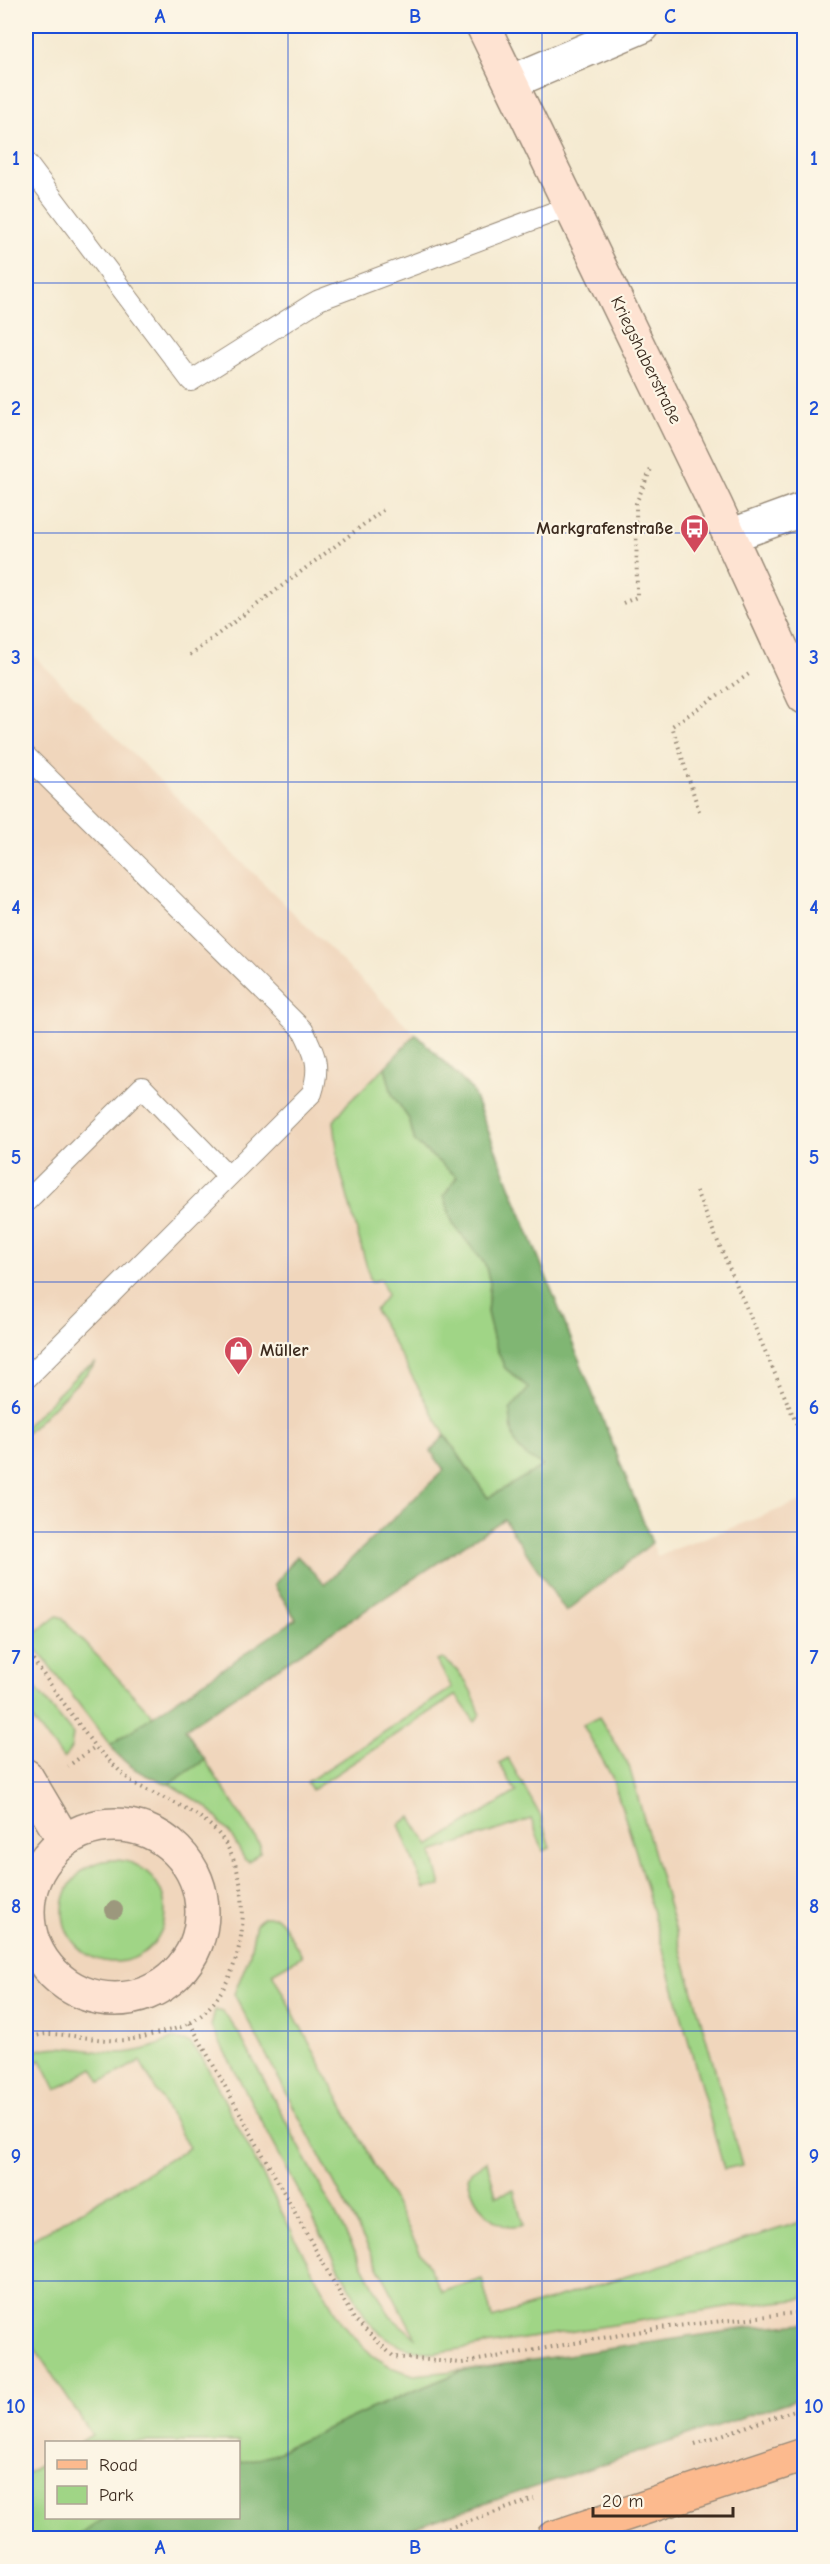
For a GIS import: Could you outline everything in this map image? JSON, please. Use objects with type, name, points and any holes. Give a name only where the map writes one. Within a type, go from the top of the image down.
[{"type":"main road","name":"Kriegshaberstraße","points":[[483,26],[730,536],[804,697]]},
{"type":"main road","points":[[30,1783],[64,1840]]},
{"type":"main road","points":[[112,1824],[138,1827],[162,1838],[181,1854],[195,1877],[202,1902],[201,1930],[190,1957],[172,1978],[148,1994],[120,2000],[91,1997],[35,1971],[26,1913],[31,1885],[44,1860],[64,1840],[87,1828],[112,1824]]},
{"type":"main road","points":[[553,2538],[804,2455]]},
{"type":"street","points":[[511,82],[638,26]]},
{"type":"street","points":[[730,536],[804,509]]},
{"type":"lane","points":[[26,162],[191,381],[318,300],[570,206]]},
{"type":"lane","points":[[26,756],[303,1030],[310,1044],[318,1074],[312,1093],[26,1379]]},
{"type":"lane","points":[[26,1202],[142,1087],[228,1176]]},
{"type":"path","points":[[623,603],[637,597],[636,503],[653,465]]},
{"type":"path","points":[[190,655],[382,510]]},
{"type":"path","points":[[699,811],[672,726],[752,672]]},
{"type":"path","points":[[696,1191],[804,1441]]},
{"type":"path","points":[[26,1650],[95,1747],[138,1785],[183,1805],[217,1832],[234,1859],[242,1888],[243,1923],[235,1966],[216,2000],[190,2023],[139,2038],[94,2041],[48,2034],[26,2038]]},
{"type":"path","points":[[30,1783],[95,1747]]},
{"type":"path","points":[[190,2023],[354,2319],[394,2357],[462,2363],[659,2328],[804,2312]]},
{"type":"shaded area","points":[[26,648],[472,1090],[657,1556],[804,1500],[804,2538],[616,2538],[609,2520],[553,2538],[26,2538]]},
{"type":"green space","points":[[416,1034],[472,1090],[652,1543],[566,1612],[504,1519],[185,1729],[205,1760],[169,1784],[160,1781],[128,1764],[110,1745],[296,1619],[274,1585],[297,1556],[325,1584],[444,1470],[431,1451],[445,1435],[488,1498],[543,1466],[525,1455],[514,1438],[510,1410],[529,1388],[505,1368],[494,1342],[487,1312],[490,1283],[485,1264],[453,1224],[444,1196],[457,1177],[415,1142],[409,1119],[392,1094],[385,1067]]},
{"type":"green space","points":[[385,1067],[392,1094],[409,1119],[415,1142],[457,1177],[444,1196],[453,1224],[485,1264],[490,1283],[487,1312],[494,1342],[505,1368],[529,1388],[544,1466],[488,1498],[445,1435],[375,1310],[387,1295],[381,1279],[371,1282],[339,1166],[334,1121],[347,1104]]},
{"type":"green space","points":[[96,1363],[26,1434],[26,1426],[80,1372]]},
{"type":"green space","points":[[57,1616],[61,1617],[153,1716],[110,1745],[32,1643],[32,1635]]},
{"type":"green space","points":[[443,1659],[456,1670],[471,1691],[480,1714],[475,1722],[456,1695],[312,1790],[307,1782],[452,1688],[437,1661]]},
{"type":"green space","points":[[26,1676],[73,1734],[71,1748],[64,1759],[26,1712]]},
{"type":"green space","points":[[599,1717],[629,1766],[742,2165],[724,2169],[636,1852],[612,1777],[583,1725]]},
{"type":"green space","points":[[508,1758],[541,1817],[550,1848],[543,1851],[531,1819],[432,1852],[441,1886],[424,1889],[399,1824],[411,1817],[429,1846],[516,1792],[499,1763]]},
{"type":"green space","points":[[205,1760],[260,1845],[260,1852],[249,1862],[245,1860],[231,1835],[207,1807],[169,1784]]},
{"type":"green space","points":[[114,1860],[134,1864],[150,1875],[161,1891],[165,1911],[161,1931],[150,1947],[134,1958],[114,1962],[94,1958],[78,1947],[67,1931],[63,1911],[67,1891],[78,1875],[94,1864]]},
{"type":"green space","points":[[263,1917],[276,1917],[283,1924],[302,1956],[272,1973],[442,2292],[482,2279],[492,2318],[804,2221],[804,2299],[727,2307],[434,2353],[414,2350],[388,2339],[366,2318],[211,2026],[215,2010],[223,2012],[238,2032],[390,2316],[416,2338],[234,1994],[249,1957],[256,1923]]},
{"type":"green space","points":[[172,2039],[189,2042],[203,2059],[307,2261],[341,2322],[352,2335],[373,2356],[393,2368],[414,2375],[465,2370],[368,2410],[273,2454],[240,2463],[240,2441],[81,2441],[92,2435],[26,2335],[26,2243],[189,2148],[140,2061],[101,2082],[93,2068],[56,2090],[41,2060],[26,2067],[26,2054],[61,2047],[126,2053],[159,2045]]},
{"type":"green space","points":[[487,2161],[496,2196],[514,2190],[523,2225],[513,2227],[503,2225],[495,2221],[480,2206],[468,2178],[471,2172]]},
{"type":"green space","points":[[804,2323],[804,2397],[382,2538],[75,2538],[104,2519],[240,2519],[240,2463],[273,2454],[368,2410],[465,2370],[749,2328]]},
{"type":"green space","points":[[45,2463],[45,2519],[104,2519],[84,2533],[68,2538],[26,2538],[26,2474]]},
{"type":"place","name":"Markgrafenstraße","points":[[694,554]]},
{"type":"place","name":"Müller","points":[[239,1376]]}]
